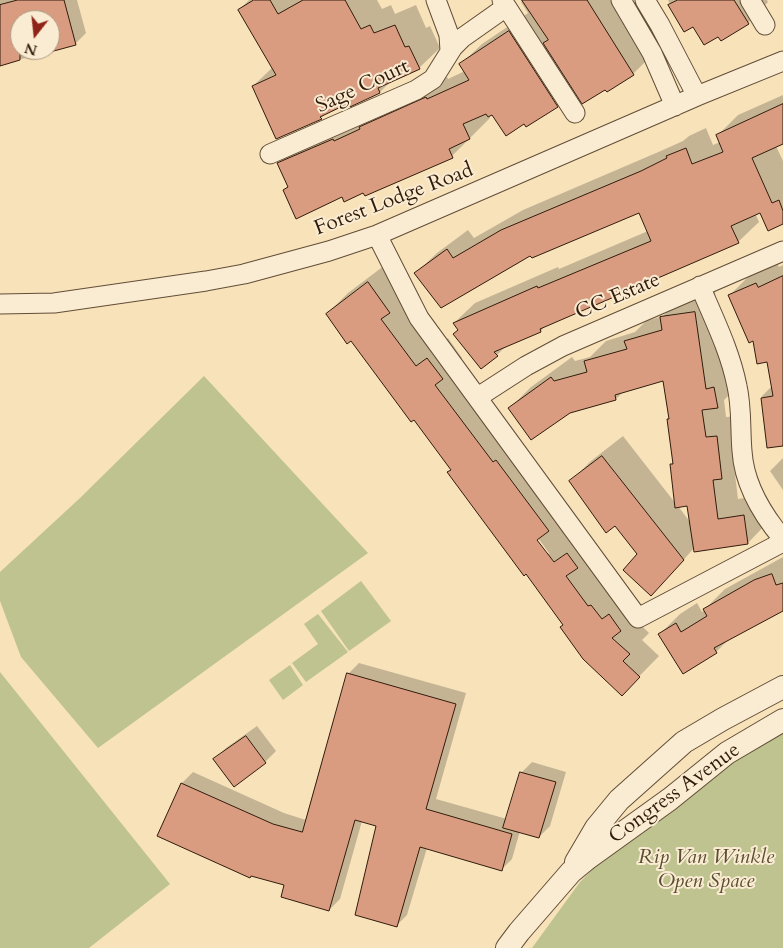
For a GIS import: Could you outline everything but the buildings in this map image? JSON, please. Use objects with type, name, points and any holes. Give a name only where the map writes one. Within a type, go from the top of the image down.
[{"type":"street","points":[[436,0],[449,35],[450,51]]},
{"type":"street","points":[[621,0],[652,53],[675,106]]},
{"type":"street","points":[[645,0],[697,96]]},
{"type":"street","points":[[750,0],[765,25]]},
{"type":"street","points":[[504,3],[575,113]]},
{"type":"street","name":"Sage Court","points":[[270,154],[416,90],[433,79],[450,51],[462,38],[504,3]]},
{"type":"street","name":"Forest Lodge Road","points":[[0,304],[54,304],[206,281],[244,274],[330,251],[377,235],[697,96],[783,61]]},
{"type":"street","points":[[377,235],[419,318],[638,618],[783,541],[766,519],[752,492],[744,468],[742,414],[730,357],[700,286]]},
{"type":"street","name":"CC Estate","points":[[478,398],[526,366],[563,346],[783,250]]},
{"type":"street","name":"Congress Avenue","points":[[571,872],[579,854],[596,828],[620,800],[684,742],[783,687]]},
{"type":"street","name":"Congress Avenue","points":[[507,948],[571,872],[670,799],[727,753],[783,720]]},
{"type":"green space","points":[[204,376],[368,553],[98,748],[21,657],[0,601],[0,572],[80,498]]},
{"type":"green space","points":[[361,581],[391,621],[349,651],[321,611]]},
{"type":"green space","points":[[318,614],[348,652],[306,682],[292,663],[318,644],[304,624]]},
{"type":"green space","points":[[290,665],[303,685],[283,700],[269,680]]},
{"type":"green space","points":[[0,672],[170,884],[89,948],[0,948]]},
{"type":"green space","name":"Rip Van Winkle Open Space","points":[[783,720],[783,948],[532,948],[580,882],[617,845]]}]
